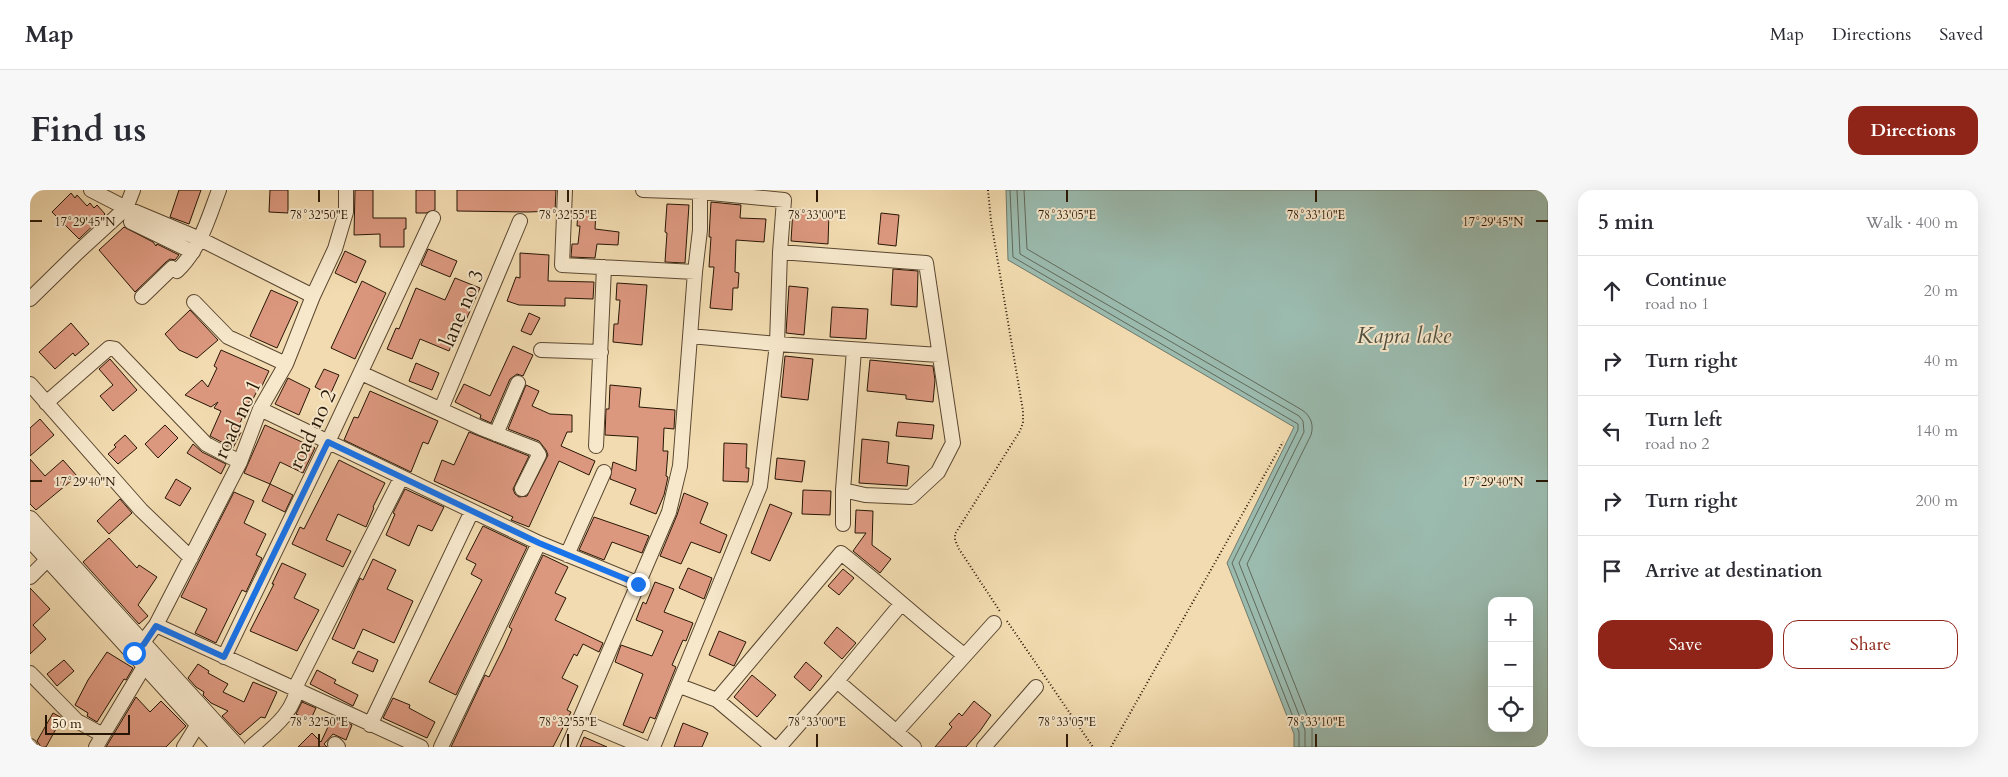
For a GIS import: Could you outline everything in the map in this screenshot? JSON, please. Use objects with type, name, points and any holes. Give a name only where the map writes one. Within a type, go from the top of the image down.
[{"type":"street","points":[[91,190],[131,211],[200,239],[313,296]]},
{"type":"street","points":[[133,190],[131,222],[193,252]]},
{"type":"street","points":[[142,297],[172,268],[177,271],[188,260],[200,239],[219,190]]},
{"type":"street","name":"road no 1","points":[[99,741],[141,654],[240,462],[260,409],[286,364],[313,296],[335,249],[346,212],[346,190]]},
{"type":"street","points":[[566,190],[562,265],[695,272]]},
{"type":"street","points":[[643,190],[700,192],[784,200],[777,344],[760,486],[680,686],[653,747]]},
{"type":"street","points":[[568,747],[669,512],[680,466],[700,230],[700,192]]},
{"type":"street","points":[[30,299],[78,252],[131,211]]},
{"type":"street","name":"road no 2","points":[[224,657],[433,218]]},
{"type":"street","name":"lane no 3","points":[[441,409],[520,221]]},
{"type":"street","points":[[780,252],[926,263],[953,443],[938,472],[911,497],[865,495],[843,490]]},
{"type":"street","points":[[596,446],[604,267]]},
{"type":"street","points":[[194,302],[228,337],[286,364]]},
{"type":"street","points":[[690,336],[939,355]]},
{"type":"street","points":[[46,403],[109,348],[115,349],[206,444],[240,462]]},
{"type":"street","points":[[541,350],[601,352]]},
{"type":"street","points":[[843,524],[843,490],[854,350]]},
{"type":"street","points":[[360,373],[538,452],[539,455],[522,490]]},
{"type":"street","points":[[496,434],[518,383]]},
{"type":"street","points":[[30,384],[141,510],[191,558]]},
{"type":"street","points":[[260,409],[539,543],[638,584]]},
{"type":"street","points":[[567,555],[604,472]]},
{"type":"street","points":[[251,747],[283,720],[298,692],[298,682],[401,478]]},
{"type":"street","points":[[370,725],[472,511]]},
{"type":"street","points":[[30,519],[53,554],[141,654],[202,718],[236,747]]},
{"type":"street","points":[[30,539],[53,554]]},
{"type":"street","points":[[441,747],[539,543]]},
{"type":"street","points":[[717,700],[841,552],[964,655]]},
{"type":"street","points":[[30,577],[53,554]]},
{"type":"street","points":[[779,747],[901,604]]},
{"type":"street","points":[[896,732],[994,623]]},
{"type":"street","points":[[156,626],[420,747]]},
{"type":"street","points":[[30,673],[99,741]]},
{"type":"street","points":[[837,681],[914,747]]},
{"type":"street","points":[[680,686],[717,700],[773,747]]},
{"type":"street","points":[[984,747],[1036,687]]},
{"type":"street","points":[[184,747],[202,718]]},
{"type":"street","points":[[202,718],[219,747]]},
{"type":"street","points":[[580,720],[644,747]]},
{"type":"path","points":[[988,190],[990,221],[1023,411],[1023,422],[1020,431],[955,534],[955,540],[997,606],[1093,747]]},
{"type":"path","points":[[1111,747],[1283,442]]},
{"type":"water","name":"Kapra lake","points":[[1006,190],[1548,190],[1548,747],[1294,747],[1294,734],[1227,563],[1294,427],[1008,260]]},
{"type":"building","points":[[179,190],[201,190],[189,224],[170,217]]},
{"type":"building","points":[[270,190],[288,190],[288,213],[269,212]]},
{"type":"building","points":[[355,190],[373,190],[373,218],[406,218],[404,247],[380,247],[380,234],[354,235]]},
{"type":"building","points":[[416,190],[435,190],[435,210],[426,213],[416,213]]},
{"type":"building","points":[[457,190],[556,190],[555,211],[457,211]]},
{"type":"building","points":[[71,193],[75,198],[77,195],[87,206],[90,203],[94,208],[97,205],[105,214],[79,239],[52,212]]},
{"type":"building","points":[[711,202],[741,205],[740,218],[766,219],[764,242],[736,240],[735,272],[739,273],[738,288],[733,288],[732,310],[710,308],[714,267],[709,267]]},
{"type":"building","points":[[667,204],[689,205],[685,263],[665,262]]},
{"type":"building","points":[[793,209],[829,212],[828,244],[791,241]]},
{"type":"building","points":[[578,211],[596,212],[595,229],[619,232],[618,245],[597,244],[595,258],[571,257],[572,244],[578,244],[580,226],[577,226]]},
{"type":"building","points":[[881,213],[899,215],[896,246],[878,244]]},
{"type":"building","points":[[124,227],[153,242],[156,246],[157,244],[179,255],[175,260],[170,259],[166,262],[135,292],[99,250]]},
{"type":"building","points":[[428,249],[457,261],[450,277],[421,265]]},
{"type":"building","points":[[345,251],[366,261],[356,283],[335,273]]},
{"type":"building","points":[[520,253],[549,255],[548,281],[594,282],[593,299],[565,298],[565,306],[519,305],[507,301],[516,277],[520,278]]},
{"type":"building","points":[[893,269],[918,271],[917,307],[891,305]]},
{"type":"building","points":[[455,278],[480,288],[463,327],[460,326],[449,351],[420,339],[412,359],[387,349],[396,328],[399,329],[416,288],[445,300]]},
{"type":"building","points":[[362,281],[386,293],[355,359],[331,348]]},
{"type":"building","points":[[617,283],[647,285],[642,345],[613,342],[614,324],[618,324],[620,300],[616,300]]},
{"type":"building","points":[[789,286],[808,288],[804,335],[786,333]]},
{"type":"building","points":[[271,290],[298,302],[277,348],[250,336]]},
{"type":"building","points":[[832,307],[868,309],[866,339],[830,337]]},
{"type":"building","points":[[190,310],[218,340],[197,358],[179,350],[165,334]]},
{"type":"building","points":[[529,313],[540,318],[531,335],[521,331]]},
{"type":"building","points":[[71,323],[89,344],[75,356],[73,353],[55,369],[39,352]]},
{"type":"building","points":[[513,346],[533,355],[523,376],[517,374],[510,379],[491,423],[480,418],[481,415],[455,402],[464,384],[490,396]]},
{"type":"building","points":[[221,350],[269,371],[261,388],[259,387],[252,401],[250,400],[237,430],[241,432],[233,448],[210,436],[221,411],[214,408],[218,402],[211,407],[185,395],[202,380],[208,387],[217,368],[214,366]]},
{"type":"building","points":[[785,356],[813,359],[808,400],[781,397]]},
{"type":"building","points":[[110,359],[137,390],[113,411],[100,396],[113,385],[99,369]]},
{"type":"building","points":[[870,360],[933,366],[935,380],[933,402],[906,399],[906,395],[867,391]]},
{"type":"building","points":[[416,363],[439,373],[432,390],[409,381]]},
{"type":"building","points":[[324,369],[339,375],[330,395],[315,387]]},
{"type":"building","points":[[288,378],[310,389],[299,415],[275,404]]},
{"type":"building","points":[[526,385],[539,391],[532,406],[550,414],[572,415],[572,432],[567,432],[561,446],[595,461],[589,475],[559,461],[529,527],[511,520],[513,517],[434,481],[442,460],[454,465],[469,432],[529,456],[513,489],[519,497],[527,496],[548,455],[539,441],[508,429]]},
{"type":"building","points":[[610,385],[641,388],[639,407],[675,410],[674,429],[664,428],[663,451],[668,451],[666,476],[668,477],[664,495],[656,514],[630,504],[636,489],[610,479],[613,462],[636,471],[638,437],[605,435],[606,409],[609,409]]},
{"type":"building","points":[[370,391],[438,421],[428,444],[423,442],[411,472],[344,440],[354,417],[358,418]]},
{"type":"building","points":[[40,419],[54,435],[30,456],[30,428]]},
{"type":"building","points":[[898,422],[934,425],[932,439],[896,436]]},
{"type":"building","points":[[165,425],[178,438],[158,458],[145,444]]},
{"type":"building","points":[[265,425],[315,448],[303,473],[280,462],[270,484],[244,473]]},
{"type":"building","points":[[125,435],[137,448],[118,464],[108,454],[116,447],[114,445]]},
{"type":"building","points":[[862,439],[889,442],[887,463],[909,466],[907,486],[859,483]]},
{"type":"building","points":[[724,443],[747,444],[746,468],[749,468],[748,482],[723,481]]},
{"type":"building","points":[[193,444],[202,452],[226,464],[221,474],[187,453]]},
{"type":"building","points":[[777,458],[805,461],[802,482],[775,479]]},
{"type":"building","points":[[30,459],[45,476],[63,460],[77,476],[36,510],[30,504]]},
{"type":"building","points":[[339,460],[385,483],[373,507],[366,527],[338,514],[326,540],[351,551],[343,567],[292,544],[300,527],[304,529]]},
{"type":"building","points":[[176,479],[191,488],[180,506],[165,498]]},
{"type":"building","points":[[270,484],[293,495],[285,512],[262,501]]},
{"type":"building","points":[[405,489],[444,507],[432,531],[418,525],[409,546],[386,535],[395,514],[393,513]]},
{"type":"building","points":[[803,490],[831,491],[830,515],[802,514]]},
{"type":"building","points":[[234,492],[254,501],[244,523],[266,534],[256,555],[262,558],[246,592],[242,590],[216,643],[195,633],[207,609],[181,597]]},
{"type":"building","points":[[684,493],[708,503],[700,523],[727,535],[720,553],[691,542],[681,564],[660,556]]},
{"type":"building","points":[[120,499],[132,513],[109,534],[97,521]]},
{"type":"building","points":[[770,504],[792,513],[770,561],[751,553]]},
{"type":"building","points":[[856,510],[873,511],[872,545],[891,559],[880,573],[853,551],[866,533],[855,533]]},
{"type":"building","points":[[594,517],[649,536],[642,553],[612,542],[604,560],[579,550]]},
{"type":"building","points":[[483,526],[527,547],[456,695],[429,682],[482,580],[471,574],[476,564],[466,559]]},
{"type":"building","points":[[109,538],[137,568],[139,565],[157,577],[138,605],[148,616],[139,624],[83,562]]},
{"type":"building","points":[[543,555],[568,567],[555,593],[566,598],[555,620],[603,643],[599,652],[583,644],[577,656],[574,654],[562,678],[578,686],[567,710],[571,712],[553,747],[451,747],[485,675],[489,677],[504,647],[512,629],[509,627]]},
{"type":"building","points":[[373,559],[396,570],[387,589],[413,601],[394,643],[363,629],[354,649],[332,639],[360,578],[363,580]]},
{"type":"building","points":[[282,563],[306,574],[294,598],[319,610],[297,651],[250,631],[274,584],[272,584]]},
{"type":"building","points":[[688,568],[712,578],[704,599],[679,588]]},
{"type":"building","points":[[843,569],[854,578],[839,595],[828,586]]},
{"type":"building","points":[[655,582],[674,589],[664,612],[693,623],[686,641],[683,640],[672,665],[676,667],[655,719],[650,717],[643,733],[623,725],[643,674],[615,662],[621,645],[652,656],[663,631],[636,620],[643,602],[646,604]]},
{"type":"building","points":[[30,588],[50,609],[33,625],[46,639],[30,654]]},
{"type":"building","points":[[837,627],[856,643],[842,659],[824,643]]},
{"type":"building","points":[[719,631],[746,642],[734,666],[709,655]]},
{"type":"building","points":[[358,651],[378,660],[373,672],[352,663]]},
{"type":"building","points":[[107,652],[133,668],[97,722],[87,716],[88,713],[75,705],[88,680]]},
{"type":"building","points":[[64,660],[74,671],[57,686],[47,674]]},
{"type":"building","points":[[806,662],[822,676],[810,691],[794,677]]},
{"type":"building","points":[[198,664],[209,671],[208,673],[228,684],[223,692],[244,702],[253,682],[277,692],[265,718],[261,717],[240,735],[222,716],[228,711],[211,703],[203,695],[204,692],[196,687],[188,678]]},
{"type":"building","points":[[317,670],[336,680],[334,683],[358,695],[353,706],[310,684]]},
{"type":"building","points":[[752,675],[776,695],[757,717],[734,697]]},
{"type":"building","points":[[136,697],[150,712],[161,701],[186,726],[166,747],[106,747]]},
{"type":"building","points":[[393,698],[410,705],[409,708],[435,722],[427,738],[383,718]]},
{"type":"building","points":[[974,701],[991,715],[980,731],[966,747],[935,747],[952,727],[949,724],[959,713],[962,716]]},
{"type":"building","points":[[302,702],[316,708],[310,721],[296,714]]},
{"type":"building","points":[[53,713],[62,718],[46,747],[41,747],[37,741]]},
{"type":"building","points":[[333,716],[352,725],[346,740],[333,734],[324,744],[327,747],[298,747],[312,733],[321,742]]},
{"type":"building","points":[[683,723],[708,733],[702,747],[674,747]]},
{"type":"building","points":[[584,737],[607,747],[580,747]]},
{"type":"route","points":[[134,653],[144,644],[156,626],[224,657],[328,442],[539,543],[638,584]]}]
